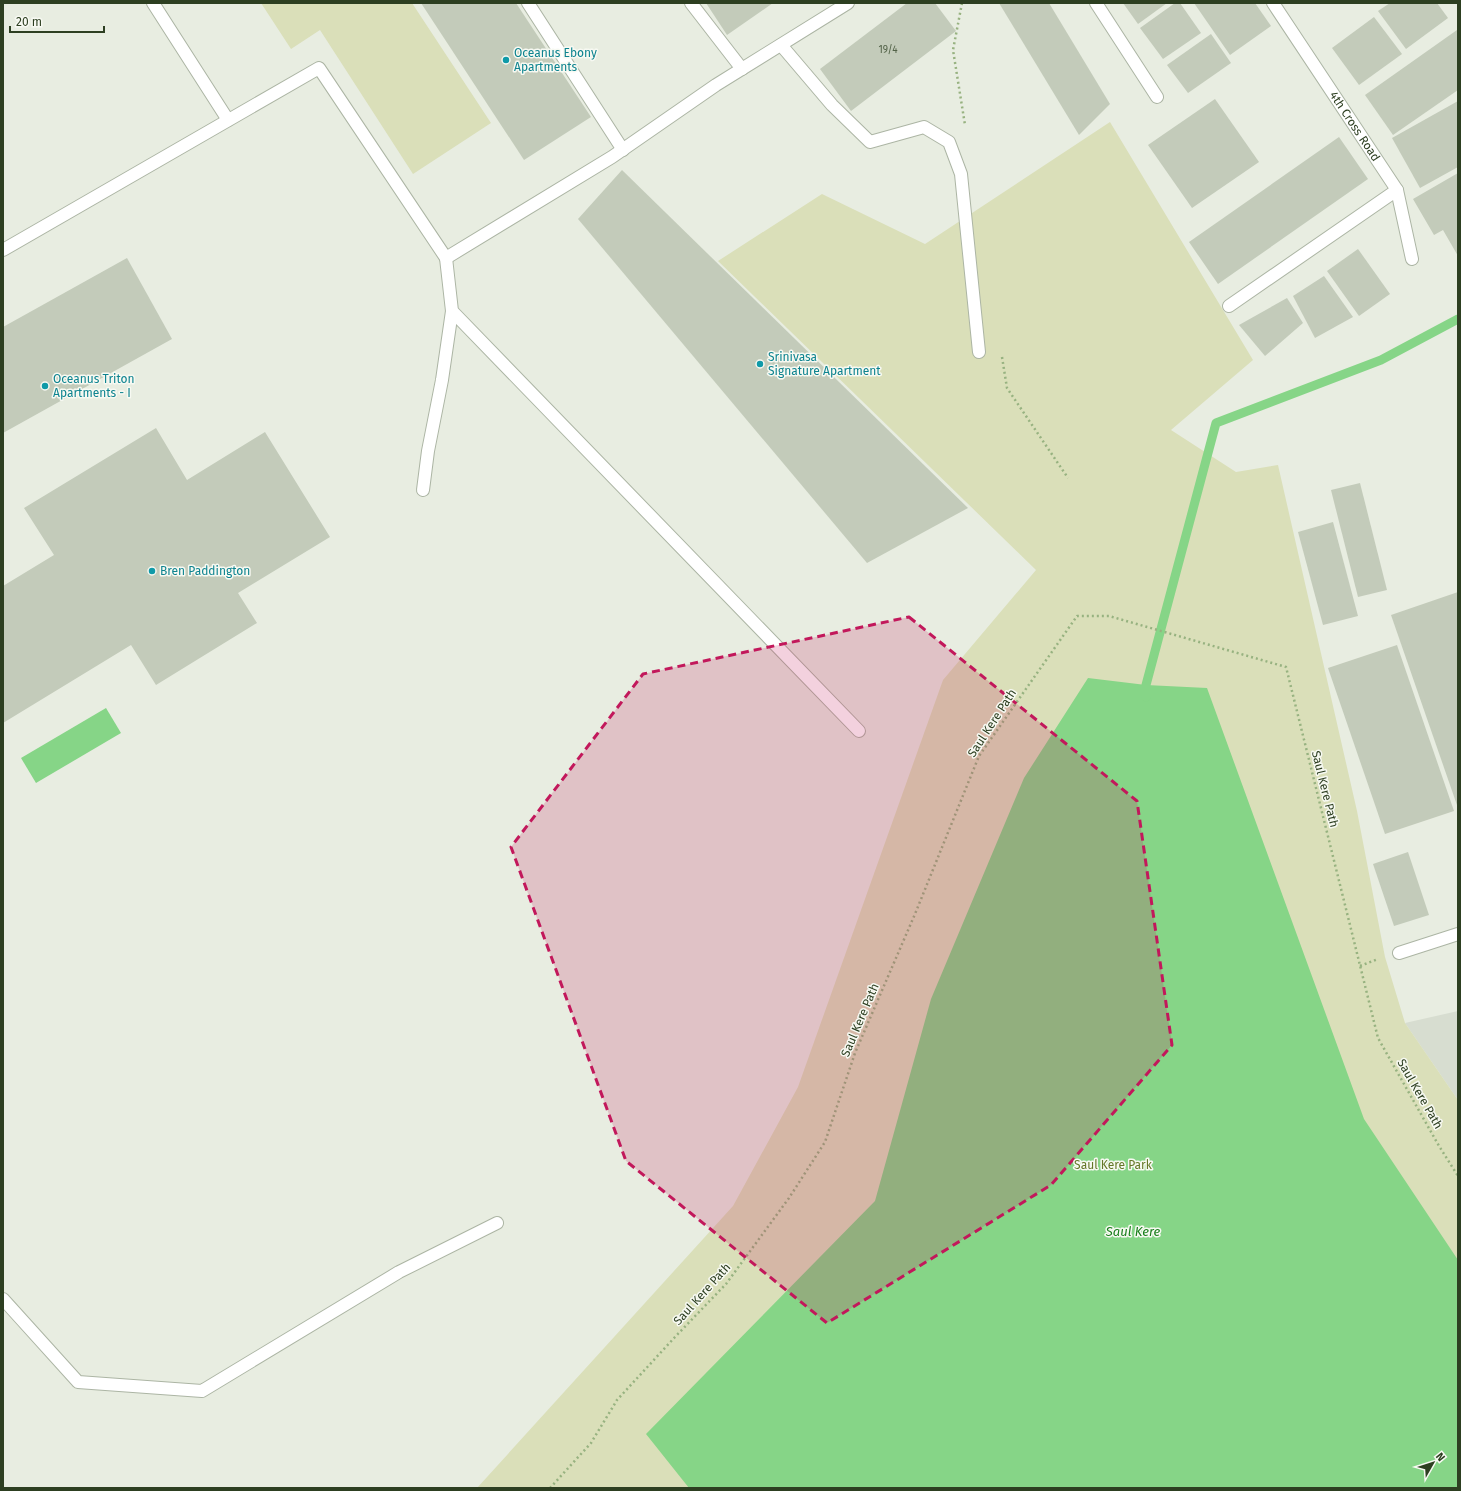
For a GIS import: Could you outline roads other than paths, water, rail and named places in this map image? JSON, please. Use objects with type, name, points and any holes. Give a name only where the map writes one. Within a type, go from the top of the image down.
[{"type":"street","points":[[153,3],[228,120]]},
{"type":"street","points":[[528,3],[623,150]]},
{"type":"street","points":[[691,3],[742,69]]},
{"type":"street","points":[[446,258],[623,150],[716,85],[848,3]]},
{"type":"street","points":[[1096,3],[1157,97]]},
{"type":"street","name":"4th Cross Road","points":[[1273,3],[1397,190],[1412,259]]},
{"type":"street","points":[[781,45],[832,105],[870,142],[924,128],[949,142],[962,174],[979,352]]},
{"type":"street","points":[[3,250],[319,68],[446,258],[452,311],[442,380],[428,451],[423,490]]},
{"type":"street","points":[[1229,306],[1397,190]]},
{"type":"street","points":[[452,311],[859,731]]},
{"type":"street","points":[[1399,953],[1458,934]]},
{"type":"street","points":[[3,1299],[78,1382],[202,1391],[399,1272],[497,1223]]},
{"type":"water","name":"Saul Kere","points":[[1088,678],[1146,685],[1207,688],[1364,1119],[1458,1260],[1458,1488],[689,1488],[646,1434],[875,1201],[931,999],[1024,778]]},
{"type":"water","points":[[106,708],[121,733],[36,783],[21,758]]},
{"type":"waterway","points":[[1146,697],[1146,685],[1216,423],[1381,360],[1458,319]]},
{"type":"place","name":"Oceanus Ebony Apartments","points":[[506,60]]},
{"type":"place","name":"Srinivasa Signature Apartment","points":[[760,364]]},
{"type":"place","name":"Oceanus Triton Apartments - I","points":[[45,386]]},
{"type":"place","name":"Bren Paddington","points":[[152,571]]},
{"type":"park label","name":"Saul Kere Park","points":[[1113,1165]]}]
